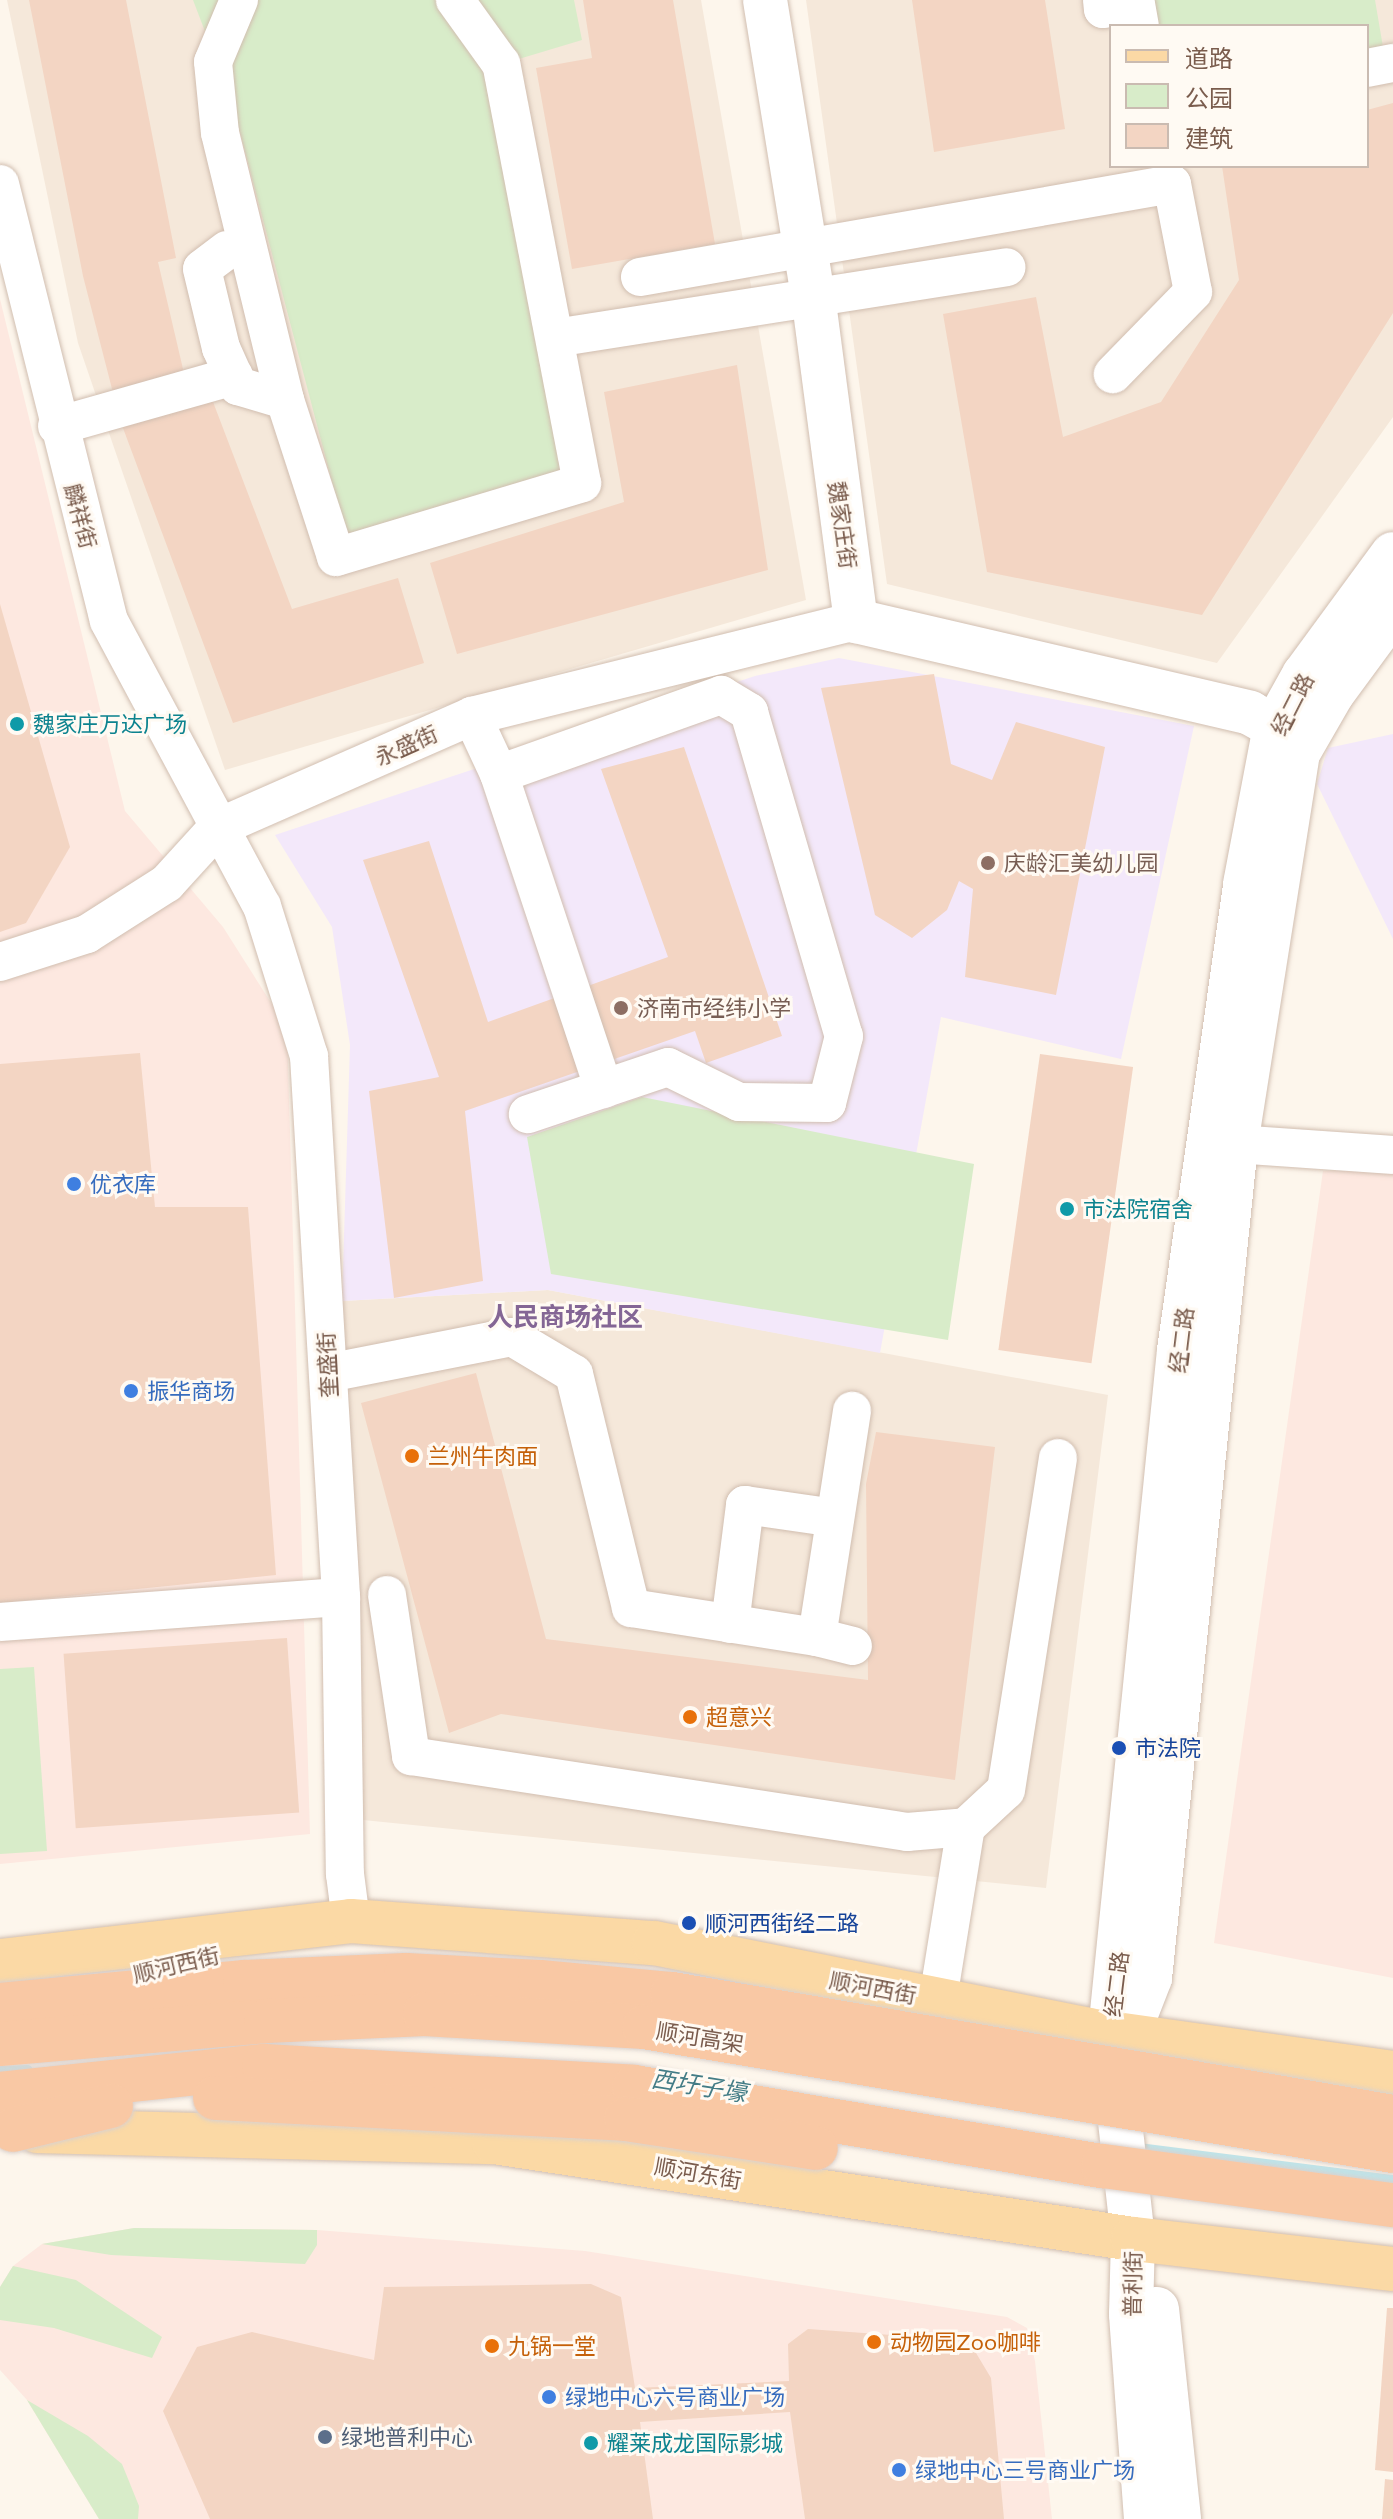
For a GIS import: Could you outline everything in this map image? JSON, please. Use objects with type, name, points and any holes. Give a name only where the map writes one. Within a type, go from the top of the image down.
[{"type":"highway","points":[[0,2004],[245,1982],[406,1975],[540,1982],[672,1994],[1393,2117]]},
{"type":"highway","name":"顺河高架","points":[[0,2044],[266,2021],[425,2014],[644,2027],[1393,2151]]},
{"type":"highway","points":[[4,2119],[264,2066],[634,2087],[1103,2166],[1393,2205]]},
{"type":"highway","points":[[4,2119],[96,2107],[241,2096],[626,2119],[1393,2229]]},
{"type":"main road","name":"顺河西街","points":[[0,1961],[351,1921],[654,1943],[1110,2032],[1393,2073]]},
{"type":"main road","name":"顺河西街","points":[[0,2004],[351,1921]]},
{"type":"main road","name":"顺河东街","points":[[4,2119],[494,2142],[1133,2239],[1393,2269]]},
{"type":"street","points":[[239,0],[213,62],[220,133],[285,400],[336,557],[582,483],[501,64],[455,0]]},
{"type":"street","name":"魏家庄街","points":[[765,0],[813,295],[856,621]]},
{"type":"street","points":[[1102,0],[1103,9],[1136,4],[1140,24]]},
{"type":"street","points":[[1369,68],[1393,63]]},
{"type":"street","points":[[640,277],[804,249],[1170,175],[1193,292],[1113,374]]},
{"type":"street","name":"麟祥街","points":[[0,184],[57,426],[109,621],[217,828]]},
{"type":"street","points":[[227,250],[202,269],[234,376],[238,386],[285,400]]},
{"type":"street","points":[[555,338],[1006,267]]},
{"type":"street","points":[[57,426],[234,376]]},
{"type":"street","name":"经二路","points":[[1110,2032],[1179,1350],[1243,899],[1275,727],[1304,675],[1393,554]]},
{"type":"street","name":"经二路","points":[[1110,2032],[1134,2019],[1150,1978],[1236,1144],[1298,753],[1332,694],[1393,611]]},
{"type":"street","points":[[856,621],[1250,713],[1275,727]]},
{"type":"street","name":"永盛街","points":[[0,962],[87,934],[167,883],[217,828],[472,716],[856,621]]},
{"type":"street","points":[[499,774],[721,695],[749,712],[844,1036],[827,1103],[739,1102],[668,1067],[528,1114]]},
{"type":"street","points":[[472,716],[499,774],[604,1089]]},
{"type":"street","name":"奎盛街","points":[[217,828],[262,906],[309,1056],[341,1597],[345,1874],[351,1921]]},
{"type":"street","points":[[1236,1144],[1393,1155]]},
{"type":"street","points":[[328,1373],[512,1337],[574,1374],[631,1608],[835,1642],[835,1518],[852,1411]]},
{"type":"street","points":[[387,1595],[411,1756],[907,1832],[966,1827],[1006,1790],[1058,1458]]},
{"type":"street","points":[[730,1624],[745,1505],[835,1518]]},
{"type":"street","points":[[0,1622],[341,1597]]},
{"type":"street","points":[[938,1999],[966,1827]]},
{"type":"street","points":[[1110,2032],[1133,2239]]},
{"type":"street","name":"普利街","points":[[1133,2239],[1131,2314],[1146,2519]]},
{"type":"street","name":"普利街","points":[[1133,2239],[1159,2313],[1179,2519]]},
{"type":"shaded area","points":[[7,0],[701,0],[806,600],[225,770],[78,343]]},
{"type":"shaded area","points":[[806,0],[1393,0],[1393,417],[1217,663],[887,584]]},
{"type":"shaded area","points":[[0,299],[125,811],[223,927],[287,1028],[310,1834],[0,1864]]},
{"type":"shaded area","name":"济南市经纬小学","points":[[839,658],[1194,726],[1121,1059],[941,1017],[880,1353],[548,1290],[342,1301],[350,1045],[332,927],[275,835],[755,676]]},
{"type":"shaded area","points":[[1393,734],[1393,939],[1317,784],[1328,748]]},
{"type":"shaded area","points":[[1393,1168],[1393,1978],[1214,1943],[1323,1171]]},
{"type":"shaded area","points":[[548,1290],[1108,1395],[1046,1888],[343,1818],[342,1301]]},
{"type":"shaded area","points":[[134,2228],[317,2230],[585,2251],[1007,2317],[1027,2328],[1035,2361],[1052,2519],[99,2519],[27,2400],[0,2370],[0,2287],[13,2266],[42,2244]]},
{"type":"green space","points":[[193,0],[574,0],[582,40],[486,69],[565,472],[347,539],[232,102]]},
{"type":"green space","points":[[1154,0],[1375,0],[1383,47],[1369,49],[1369,24],[1159,24]]},
{"type":"green space","points":[[642,1097],[974,1164],[948,1340],[551,1274],[527,1137]]},
{"type":"green space","points":[[34,1667],[47,1851],[0,1854],[0,1669]]},
{"type":"green space","points":[[134,2228],[317,2230],[317,2245],[305,2264],[111,2255],[42,2244]]},
{"type":"green space","points":[[13,2266],[76,2280],[162,2337],[152,2358],[54,2328],[0,2320],[0,2287]]},
{"type":"green space","points":[[27,2400],[88,2436],[122,2464],[139,2506],[138,2519],[99,2519]]},
{"type":"building","points":[[29,0],[126,0],[176,258],[158,262],[190,399],[210,394],[292,609],[398,578],[424,663],[233,723],[120,420],[83,276]]},
{"type":"building","points":[[583,0],[673,0],[715,244],[572,269],[536,68],[592,58]]},
{"type":"building","points":[[912,0],[1045,0],[1065,129],[934,152]]},
{"type":"building","points":[[1393,103],[1393,313],[1202,615],[987,572],[943,314],[1036,297],[1063,437],[1161,402],[1239,280],[1222,168],[1369,168],[1369,109]]},
{"type":"building","points":[[737,365],[768,570],[457,654],[430,563],[624,502],[604,392]]},
{"type":"building","name":"魏家庄万达广场","points":[[0,604],[70,847],[26,923],[0,932]]},
{"type":"building","points":[[934,674],[951,764],[992,780],[1016,722],[1105,747],[1056,995],[965,977],[973,889],[959,881],[947,910],[912,938],[875,915],[821,688]]},
{"type":"building","points":[[684,747],[782,1036],[706,1063],[695,1031],[465,1111],[483,1281],[394,1298],[369,1091],[439,1077],[363,860],[429,841],[488,1022],[668,957],[601,769]]},
{"type":"building","name":"振华商场","points":[[140,1053],[155,1207],[248,1207],[276,1575],[0,1603],[0,1064]]},
{"type":"building","name":"市法院宿舍","points":[[1040,1054],[1133,1067],[1091,1363],[998,1350]]},
{"type":"building","points":[[476,1373],[546,1639],[868,1680],[866,1484],[876,1432],[995,1447],[955,1780],[501,1714],[449,1733],[361,1403]]},
{"type":"building","points":[[287,1638],[299,1813],[76,1828],[64,1654]]},
{"type":"building","points":[[591,2284],[621,2297],[635,2388],[789,2381],[788,2344],[808,2329],[947,2339],[976,2353],[991,2378],[1004,2519],[805,2519],[790,2412],[640,2422],[653,2519],[210,2519],[163,2411],[197,2347],[252,2332],[374,2360],[384,2287]]},
{"type":"building","points":[[1387,2308],[1393,2308],[1393,2472],[1375,2470]]},
{"type":"building","points":[[1385,2479],[1393,2480],[1393,2519],[1382,2519]]},
{"type":"waterway","name":"西圩子壕","points":[[0,2071],[27,2070]]},
{"type":"waterway","name":"西圩子壕","points":[[1130,2147],[1393,2180]]},
{"type":"place","name":"魏家庄万达广场","points":[[17,724]]},
{"type":"place","name":"庆龄汇美幼儿园","points":[[988,863]]},
{"type":"place","name":"济南市经纬小学","points":[[621,1008]]},
{"type":"place","name":"优衣库","points":[[74,1184]]},
{"type":"place","name":"市法院宿舍","points":[[1067,1209]]},
{"type":"place","name":"振华商场","points":[[131,1391]]},
{"type":"place","name":"兰州牛肉面","points":[[412,1456]]},
{"type":"place","name":"超意兴","points":[[690,1717]]},
{"type":"place","name":"市法院","points":[[1119,1748]]},
{"type":"place","name":"顺河西街经二路","points":[[689,1923]]},
{"type":"place","name":"动物园Zoo咖啡","points":[[874,2342]]},
{"type":"place","name":"九锅一堂","points":[[492,2346]]},
{"type":"place","name":"绿地中心六号商业广场","points":[[549,2397]]},
{"type":"place","name":"绿地普利中心","points":[[325,2437]]},
{"type":"place","name":"耀莱成龙国际影城","points":[[591,2443]]},
{"type":"place","name":"绿地中心三号商业广场","points":[[899,2470]]},
{"type":"district","name":"人民商场社区","points":[[565,1316]]}]
